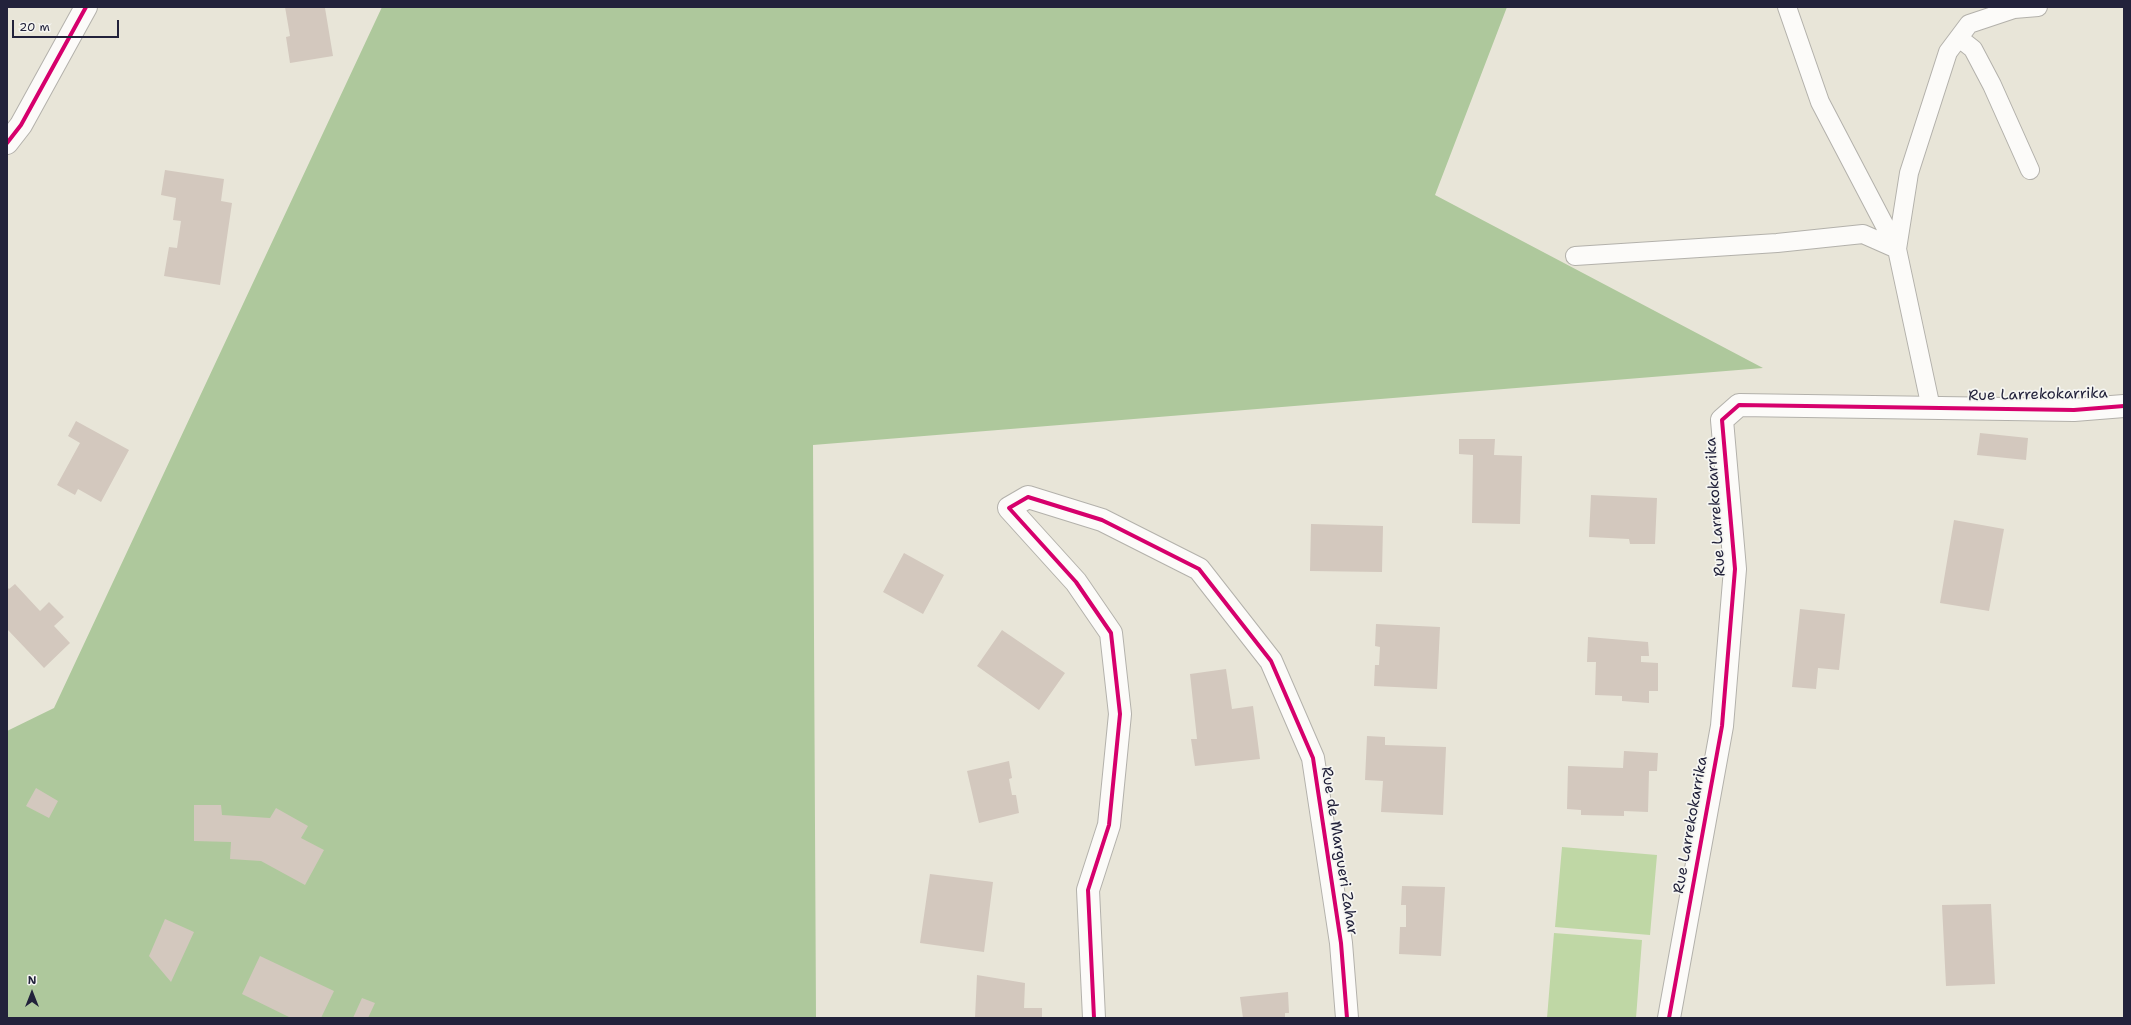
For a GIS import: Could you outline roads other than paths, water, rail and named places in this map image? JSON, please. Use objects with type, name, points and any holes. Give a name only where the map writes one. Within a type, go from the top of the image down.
[{"type":"street","points":[[7,143],[21,125],[86,7]]},
{"type":"street","name":"Rue Larrekokarrika","points":[[1669,1018],[1722,726],[1735,569],[1722,420],[1739,405],[2074,410],[2124,406]]},
{"type":"street","name":"Rue de Margueri Zahar","points":[[1094,1018],[1088,890],[1109,825],[1120,714],[1111,633],[1076,582],[1009,508],[1028,497],[1102,520],[1199,569],[1271,661],[1313,758],[1341,943],[1347,1018]]},
{"type":"lane","points":[[1787,7],[1820,102],[1897,249],[1931,408]]},
{"type":"lane","points":[[1897,249],[1909,173],[1948,52],[1969,24],[2014,9],[2038,7]]},
{"type":"lane","points":[[1959,38],[1973,49],[1992,85],[2030,170]]},
{"type":"lane","points":[[1575,256],[1777,243],[1863,234],[1897,249]]}]
